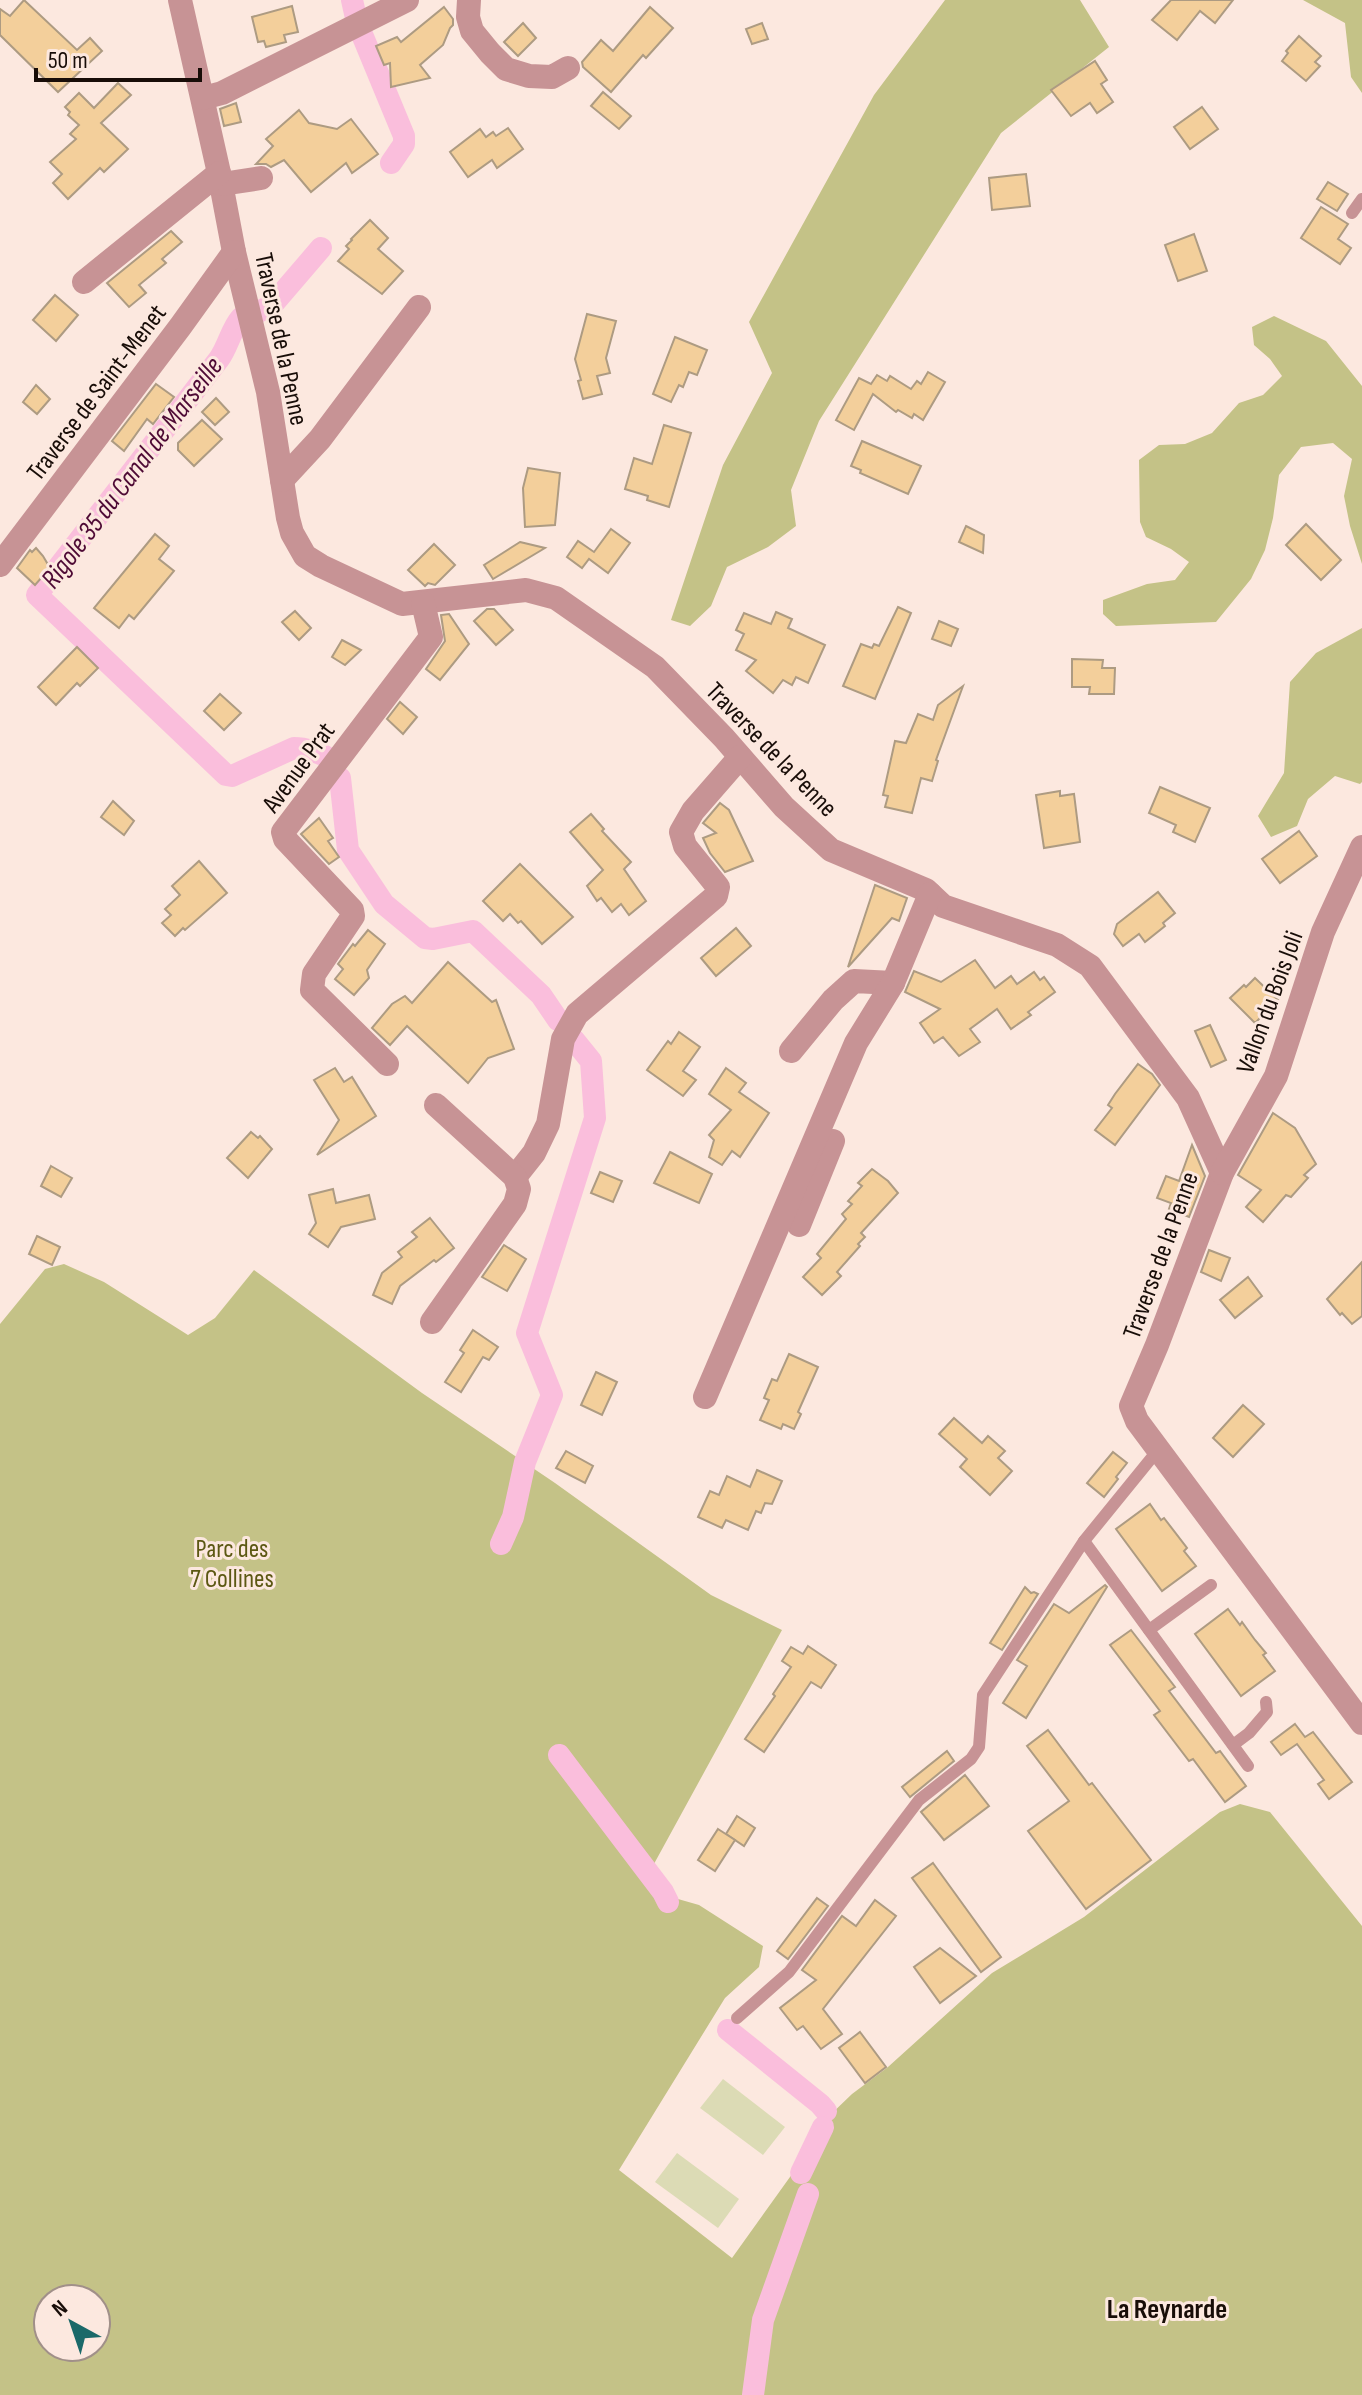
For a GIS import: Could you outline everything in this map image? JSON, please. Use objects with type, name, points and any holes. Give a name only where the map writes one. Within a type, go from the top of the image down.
[{"type":"street","name":"Traverse de la Penne","points":[[180,0],[234,252],[268,392],[292,533],[305,556],[402,604],[526,590],[556,598],[655,667],[784,807],[831,850],[926,890],[943,906],[1057,945],[1090,966],[1188,1098],[1222,1173],[1131,1406],[1137,1421],[1158,1450],[1362,1723]]},
{"type":"street","points":[[203,98],[222,93],[407,0]]},
{"type":"street","points":[[469,0],[468,17],[472,31],[506,69],[529,76],[552,77],[568,68]]},
{"type":"street","points":[[84,282],[220,178],[261,178]]},
{"type":"street","name":"Traverse de Saint-Menet","points":[[0,565],[234,252]]},
{"type":"street","points":[[282,480],[320,439],[419,307]]},
{"type":"street","name":"Avenue Prat","points":[[387,1064],[312,990],[314,974],[353,916],[352,910],[285,839],[283,832],[431,637],[423,603]]},
{"type":"street","points":[[515,1177],[534,1153],[548,1124],[563,1039],[577,1014],[716,896],[718,887],[685,846],[681,832],[693,811],[740,757]]},
{"type":"street","name":"Vallon du Bois Joli","points":[[1222,1173],[1276,1076],[1323,932],[1362,847]]},
{"type":"street","points":[[705,1397],[856,1043],[893,983],[930,894]]},
{"type":"street","points":[[791,1051],[833,1000],[854,981],[893,983]]},
{"type":"street","points":[[799,1225],[868,1053],[890,1009],[893,983]]},
{"type":"street","points":[[432,1322],[515,1204],[519,1189],[515,1177],[436,1105]]},
{"type":"lane","points":[[1352,213],[1362,199]]},
{"type":"lane","points":[[737,2018],[789,1972],[919,1800],[971,1759],[979,1747],[983,1695],[1084,1541],[1158,1450]]},
{"type":"lane","points":[[1084,1541],[1248,1766]]},
{"type":"lane","points":[[1149,1630],[1211,1585]]},
{"type":"lane","points":[[1233,1745],[1262,1721],[1267,1712],[1266,1702]]},
{"type":"green space","points":[[945,0],[1080,0],[1109,47],[1001,133],[819,421],[791,490],[796,526],[768,547],[727,567],[711,606],[690,626],[671,620],[723,465],[772,373],[749,322],[874,95]]},
{"type":"green space","points":[[1303,0],[1362,0],[1362,93],[1351,77],[1345,23]]},
{"type":"green space","points":[[1274,316],[1326,341],[1362,386],[1362,564],[1344,496],[1352,459],[1333,443],[1301,447],[1279,475],[1265,550],[1251,579],[1216,622],[1116,626],[1103,614],[1103,600],[1147,584],[1175,580],[1189,562],[1146,537],[1140,522],[1139,460],[1159,445],[1185,444],[1212,433],[1239,403],[1263,395],[1282,376],[1270,359],[1254,345],[1252,327]]},
{"type":"green space","points":[[1362,628],[1362,782],[1335,776],[1308,799],[1297,826],[1271,837],[1258,816],[1284,773],[1290,682],[1316,653]]},
{"type":"green space","name":"Parc des 7 Collines","points":[[64,1264],[104,1282],[188,1335],[215,1318],[254,1270],[422,1393],[555,1483],[711,1595],[782,1630],[649,1873],[657,1893],[699,1905],[763,1946],[759,1967],[725,1998],[619,2170],[732,2258],[795,2170],[826,2119],[992,1973],[1084,1917],[1220,1812],[1240,1804],[1270,1812],[1362,1926],[1362,2395],[0,2395],[0,1324],[45,1269]]},
{"type":"green space","points":[[723,2079],[785,2127],[763,2155],[700,2108]]},
{"type":"green space","points":[[677,2153],[739,2199],[718,2228],[655,2182]]},
{"type":"building","points":[[24,0],[77,50],[90,38],[102,51],[58,92],[0,35],[0,9],[10,16]]},
{"type":"building","points":[[1171,0],[1233,0],[1215,23],[1200,11],[1177,40],[1152,20]]},
{"type":"building","points":[[292,6],[298,32],[284,35],[286,42],[266,47],[264,41],[258,42],[252,17]]},
{"type":"building","points":[[444,7],[453,19],[453,25],[443,45],[420,65],[430,78],[391,87],[390,63],[384,65],[376,46],[397,37],[401,42]]},
{"type":"building","points":[[650,7],[673,28],[646,58],[643,55],[611,92],[583,67],[582,62],[601,40],[613,51]]},
{"type":"building","points":[[523,23],[536,38],[518,56],[504,42]]},
{"type":"building","points":[[762,23],[768,39],[752,44],[746,29]]},
{"type":"building","points":[[1299,36],[1321,56],[1315,62],[1320,66],[1306,81],[1282,61]]},
{"type":"building","points":[[1095,61],[1107,80],[1101,84],[1113,102],[1097,113],[1090,103],[1071,116],[1051,90]]},
{"type":"building","points":[[118,83],[131,95],[101,123],[128,149],[104,172],[100,168],[68,199],[53,183],[62,174],[50,162],[76,139],[70,134],[79,125],[68,115],[70,112],[65,107],[79,93],[94,108]]},
{"type":"building","points":[[603,92],[631,116],[619,129],[591,106]]},
{"type":"building","points":[[236,103],[241,122],[224,126],[220,109]]},
{"type":"building","points":[[1202,107],[1218,129],[1190,149],[1174,127]]},
{"type":"building","points":[[299,110],[309,123],[337,129],[351,119],[378,154],[352,173],[346,163],[311,192],[284,160],[271,167],[256,164],[273,146],[266,139]]},
{"type":"building","points":[[508,128],[523,149],[497,168],[492,160],[468,177],[450,152],[480,129],[486,137],[493,132],[496,136]]},
{"type":"building","points":[[1026,174],[1030,206],[992,210],[989,178]]},
{"type":"building","points":[[1328,182],[1348,194],[1337,211],[1317,199]]},
{"type":"building","points":[[1321,207],[1348,224],[1338,239],[1351,248],[1340,264],[1301,238]]},
{"type":"building","points":[[370,220],[388,238],[378,249],[403,271],[382,294],[338,261],[349,249],[346,246],[351,239]]},
{"type":"building","points":[[171,231],[182,242],[162,259],[166,263],[139,285],[146,293],[129,307],[107,283]]},
{"type":"building","points":[[1194,234],[1207,271],[1178,281],[1165,245]]},
{"type":"building","points":[[55,295],[78,315],[56,341],[33,320]]},
{"type":"building","points":[[587,314],[616,321],[606,358],[610,373],[597,376],[602,394],[583,399],[575,359]]},
{"type":"building","points":[[675,337],[707,350],[697,375],[689,372],[683,387],[679,385],[671,402],[653,394]]},
{"type":"building","points":[[928,372],[945,382],[923,420],[914,414],[912,418],[898,410],[896,412],[873,394],[854,430],[836,420],[859,378],[871,384],[877,375],[887,381],[890,376],[911,389],[917,381],[921,384]]},
{"type":"building","points":[[156,384],[174,397],[153,424],[147,419],[124,451],[112,441]]},
{"type":"building","points":[[36,385],[50,399],[37,414],[23,402]]},
{"type":"building","points":[[216,398],[229,412],[215,425],[202,412]]},
{"type":"building","points":[[202,420],[222,439],[194,466],[178,450],[178,443]]},
{"type":"building","points":[[664,425],[691,433],[669,507],[625,489],[634,458],[652,464]]},
{"type":"building","points":[[862,441],[921,466],[908,494],[851,466]]},
{"type":"building","points":[[528,468],[560,473],[555,525],[525,527],[523,488]]},
{"type":"building","points":[[1306,524],[1341,560],[1321,580],[1286,545]]},
{"type":"building","points":[[966,526],[984,535],[983,553],[959,542]]},
{"type":"building","points":[[611,529],[630,543],[608,573],[589,559],[582,568],[567,557],[578,541],[594,552]]},
{"type":"building","points":[[155,534],[169,546],[159,559],[174,571],[134,619],[129,615],[119,628],[94,608]]},
{"type":"building","points":[[520,542],[545,548],[493,579],[484,565]]},
{"type":"building","points":[[434,544],[455,565],[435,585],[428,583],[425,586],[408,570]]},
{"type":"building","points":[[36,548],[50,568],[35,585],[17,568],[30,550],[32,552]]},
{"type":"building","points":[[898,607],[911,613],[875,699],[843,686],[861,644],[872,648],[874,644],[879,646]]},
{"type":"building","points":[[487,609],[494,609],[513,630],[496,645],[474,621]]},
{"type":"building","points":[[295,611],[311,628],[299,640],[282,622]]},
{"type":"building","points":[[776,612],[792,619],[788,628],[825,645],[808,683],[796,677],[792,685],[783,680],[773,693],[746,671],[756,660],[736,650],[744,634],[736,630],[744,613],[771,624]]},
{"type":"building","points":[[449,614],[469,644],[440,680],[426,669],[445,641],[441,615]]},
{"type":"building","points":[[939,621],[958,629],[951,646],[932,639]]},
{"type":"building","points":[[342,640],[361,650],[345,665],[332,657]]},
{"type":"building","points":[[77,647],[98,668],[80,686],[77,683],[56,705],[38,687]]},
{"type":"building","points":[[1072,659],[1103,660],[1102,668],[1115,668],[1114,694],[1089,694],[1090,687],[1072,687]]},
{"type":"building","points":[[963,686],[936,760],[932,781],[921,778],[912,813],[885,807],[888,796],[883,795],[895,741],[906,743],[918,714],[933,720],[938,705]]},
{"type":"building","points":[[220,694],[241,713],[224,730],[204,711]]},
{"type":"building","points":[[400,702],[417,717],[403,734],[387,719]]},
{"type":"building","points":[[1160,787],[1210,808],[1195,842],[1173,832],[1176,825],[1149,813]]},
{"type":"building","points":[[1060,791],[1060,796],[1074,794],[1080,842],[1044,848],[1036,795]]},
{"type":"building","points":[[113,801],[134,821],[124,835],[101,817]]},
{"type":"building","points":[[720,803],[729,810],[753,861],[725,872],[703,838],[716,833],[703,823]]},
{"type":"building","points":[[591,814],[604,829],[602,831],[631,862],[624,869],[646,901],[629,915],[621,904],[612,912],[601,898],[597,901],[587,886],[603,870],[570,832]]},
{"type":"building","points":[[319,818],[333,838],[328,841],[339,857],[329,864],[301,834]]},
{"type":"building","points":[[1299,831],[1317,856],[1280,883],[1262,859]]},
{"type":"building","points":[[199,861],[227,893],[175,936],[162,923],[171,915],[165,909],[180,895],[172,886]]},
{"type":"building","points":[[520,864],[573,917],[542,944],[521,921],[518,923],[510,914],[503,921],[483,901]]},
{"type":"building","points":[[875,885],[907,898],[899,921],[892,918],[848,967]]},
{"type":"building","points":[[1158,892],[1175,913],[1145,942],[1139,934],[1123,946],[1114,934],[1117,924]]},
{"type":"building","points":[[736,928],[751,946],[716,976],[701,958]]},
{"type":"building","points":[[368,930],[385,944],[367,970],[369,978],[354,995],[335,979],[343,969],[338,964]]},
{"type":"building","points":[[975,960],[995,988],[1011,976],[1017,984],[1034,972],[1040,980],[1044,977],[1055,992],[1011,1029],[997,1009],[970,1029],[980,1042],[959,1056],[943,1037],[934,1043],[920,1023],[940,1009],[905,992],[914,971],[941,982]]},
{"type":"building","points":[[448,962],[492,1002],[496,1000],[514,1049],[488,1058],[468,1083],[407,1026],[390,1045],[372,1028],[392,1004],[405,996],[412,1003]]},
{"type":"building","points":[[1255,978],[1278,1000],[1255,1023],[1230,998]]},
{"type":"building","points":[[1210,1025],[1226,1060],[1211,1067],[1195,1031]]},
{"type":"building","points":[[679,1032],[700,1047],[683,1071],[696,1080],[683,1096],[647,1070],[668,1041],[671,1044]]},
{"type":"building","points":[[1138,1064],[1152,1074],[1160,1085],[1115,1145],[1095,1130],[1112,1108],[1108,1105],[1115,1094]]},
{"type":"building","points":[[335,1068],[344,1082],[352,1077],[376,1116],[317,1155],[339,1120],[314,1080]]},
{"type":"building","points":[[726,1068],[746,1083],[739,1092],[769,1113],[740,1157],[732,1151],[722,1165],[709,1157],[714,1140],[709,1135],[731,1110],[709,1094]]},
{"type":"building","points":[[1273,1113],[1295,1128],[1316,1164],[1304,1175],[1308,1178],[1291,1197],[1286,1195],[1263,1222],[1246,1207],[1261,1190],[1238,1175]]},
{"type":"building","points":[[251,1132],[258,1138],[260,1136],[272,1149],[248,1178],[227,1158]]},
{"type":"building","points":[[1192,1145],[1205,1176],[1189,1217],[1169,1209],[1171,1203],[1157,1198],[1166,1176],[1179,1181]]},
{"type":"building","points":[[670,1152],[712,1174],[699,1203],[654,1183]]},
{"type":"building","points":[[51,1166],[72,1178],[61,1197],[41,1186]]},
{"type":"building","points":[[872,1169],[898,1193],[861,1233],[865,1237],[858,1244],[860,1246],[837,1272],[841,1276],[822,1295],[803,1277],[821,1258],[817,1254],[846,1219],[842,1214],[852,1204],[848,1201],[862,1186],[858,1183]]},
{"type":"building","points":[[600,1172],[622,1181],[613,1202],[591,1193]]},
{"type":"building","points":[[333,1189],[336,1203],[369,1195],[375,1219],[341,1227],[328,1247],[309,1234],[316,1223],[309,1195]]},
{"type":"building","points":[[430,1218],[454,1248],[400,1286],[392,1304],[373,1295],[382,1273],[402,1257],[398,1252],[417,1237],[412,1232]]},
{"type":"building","points":[[37,1236],[60,1247],[52,1265],[29,1254]]},
{"type":"building","points":[[504,1245],[526,1259],[507,1291],[482,1277]]},
{"type":"building","points":[[1209,1250],[1230,1258],[1221,1281],[1201,1272]]},
{"type":"building","points":[[1362,1262],[1362,1316],[1352,1324],[1327,1299]]},
{"type":"building","points":[[1248,1277],[1262,1296],[1235,1318],[1220,1300]]},
{"type":"building","points":[[473,1330],[498,1347],[489,1360],[483,1357],[461,1392],[445,1382],[464,1353],[460,1350]]},
{"type":"building","points":[[789,1354],[818,1367],[798,1412],[801,1414],[794,1429],[783,1424],[781,1429],[760,1420],[769,1400],[764,1398],[772,1379],[777,1381]]},
{"type":"building","points":[[596,1372],[617,1382],[602,1415],[581,1405]]},
{"type":"building","points":[[1243,1405],[1264,1424],[1233,1457],[1213,1438]]},
{"type":"building","points":[[954,1418],[982,1443],[988,1436],[1005,1451],[998,1458],[1012,1471],[990,1495],[960,1467],[967,1459],[939,1434]]},
{"type":"building","points":[[566,1451],[593,1466],[585,1483],[556,1468]]},
{"type":"building","points":[[1113,1452],[1127,1463],[1104,1497],[1087,1483]]},
{"type":"building","points":[[757,1470],[782,1481],[772,1504],[765,1503],[761,1513],[756,1511],[748,1530],[726,1520],[722,1528],[698,1517],[710,1491],[719,1495],[727,1476],[750,1487]]},
{"type":"building","points":[[1150,1504],[1187,1548],[1184,1551],[1196,1566],[1162,1591],[1116,1529]]},
{"type":"building","points":[[1105,1585],[1107,1587],[1026,1718],[1003,1703],[1027,1666],[1017,1660],[1054,1604],[1069,1613]]},
{"type":"building","points":[[1025,1587],[1031,1593],[1038,1594],[1002,1650],[990,1643]]},
{"type":"building","points":[[1228,1609],[1266,1653],[1263,1655],[1275,1671],[1241,1696],[1195,1634]]},
{"type":"building","points":[[1131,1630],[1175,1687],[1169,1691],[1216,1753],[1220,1751],[1246,1786],[1225,1802],[1154,1715],[1160,1711],[1110,1645]]},
{"type":"building","points":[[808,1646],[836,1665],[821,1688],[811,1682],[764,1752],[745,1739],[791,1667],[782,1661],[791,1647],[803,1654]]},
{"type":"building","points":[[1295,1724],[1305,1737],[1313,1732],[1352,1782],[1329,1799],[1318,1784],[1324,1780],[1297,1744],[1281,1755],[1271,1742]]},
{"type":"building","points":[[1048,1730],[1151,1860],[1086,1909],[1028,1831],[1069,1801],[1027,1746]]},
{"type":"building","points":[[947,1751],[954,1761],[910,1797],[902,1787]]},
{"type":"building","points":[[965,1775],[989,1806],[944,1840],[921,1812]]},
{"type":"building","points":[[737,1816],[755,1828],[744,1846],[726,1834]]},
{"type":"building","points":[[718,1829],[735,1840],[715,1871],[698,1860]]},
{"type":"building","points":[[933,1863],[1001,1957],[981,1972],[912,1878]]},
{"type":"building","points":[[817,1898],[828,1906],[788,1959],[777,1951]]},
{"type":"building","points":[[875,1900],[896,1916],[823,2009],[842,2034],[821,2049],[803,2026],[797,2030],[780,2008],[816,1980],[802,1970],[842,1916],[856,1926]]},
{"type":"building","points":[[940,1948],[976,1976],[940,2003],[914,1967]]},
{"type":"building","points":[[860,2032],[886,2067],[865,2083],[839,2048]]},
{"type":"waterway","points":[[352,0],[356,18]]},
{"type":"waterway","points":[[361,32],[404,136],[404,144],[391,163]]},
{"type":"waterway","name":"Rigole 35 du Canal de Marseille","points":[[255,314],[273,304],[321,248]]},
{"type":"waterway","name":"Rigole 35 du Canal de Marseille","points":[[241,318],[219,359],[37,595],[226,775],[232,776],[294,748],[312,751],[329,759]]},
{"type":"waterway","name":"Rigole 35 du Canal de Marseille","points":[[340,778],[348,850],[384,904],[425,938],[473,931],[541,995],[558,1020]]},
{"type":"waterway","name":"Rigole 35 du Canal de Marseille","points":[[501,1544],[513,1517],[525,1462],[552,1395],[527,1333],[595,1118],[591,1061],[574,1040]]},
{"type":"waterway","name":"Rigole 35 du Canal de Marseille","points":[[559,1755],[668,1902]]},
{"type":"waterway","name":"Rigole 35 du Canal de Marseille","points":[[728,2030],[826,2111]]},
{"type":"waterway","name":"Rigole 35 du Canal de Marseille","points":[[801,2173],[823,2127]]},
{"type":"waterway","name":"Rigole 35 du Canal de Marseille","points":[[753,2395],[763,2320],[808,2194]]},
{"type":"district","name":"La Reynarde","points":[[1167,2308]]}]
